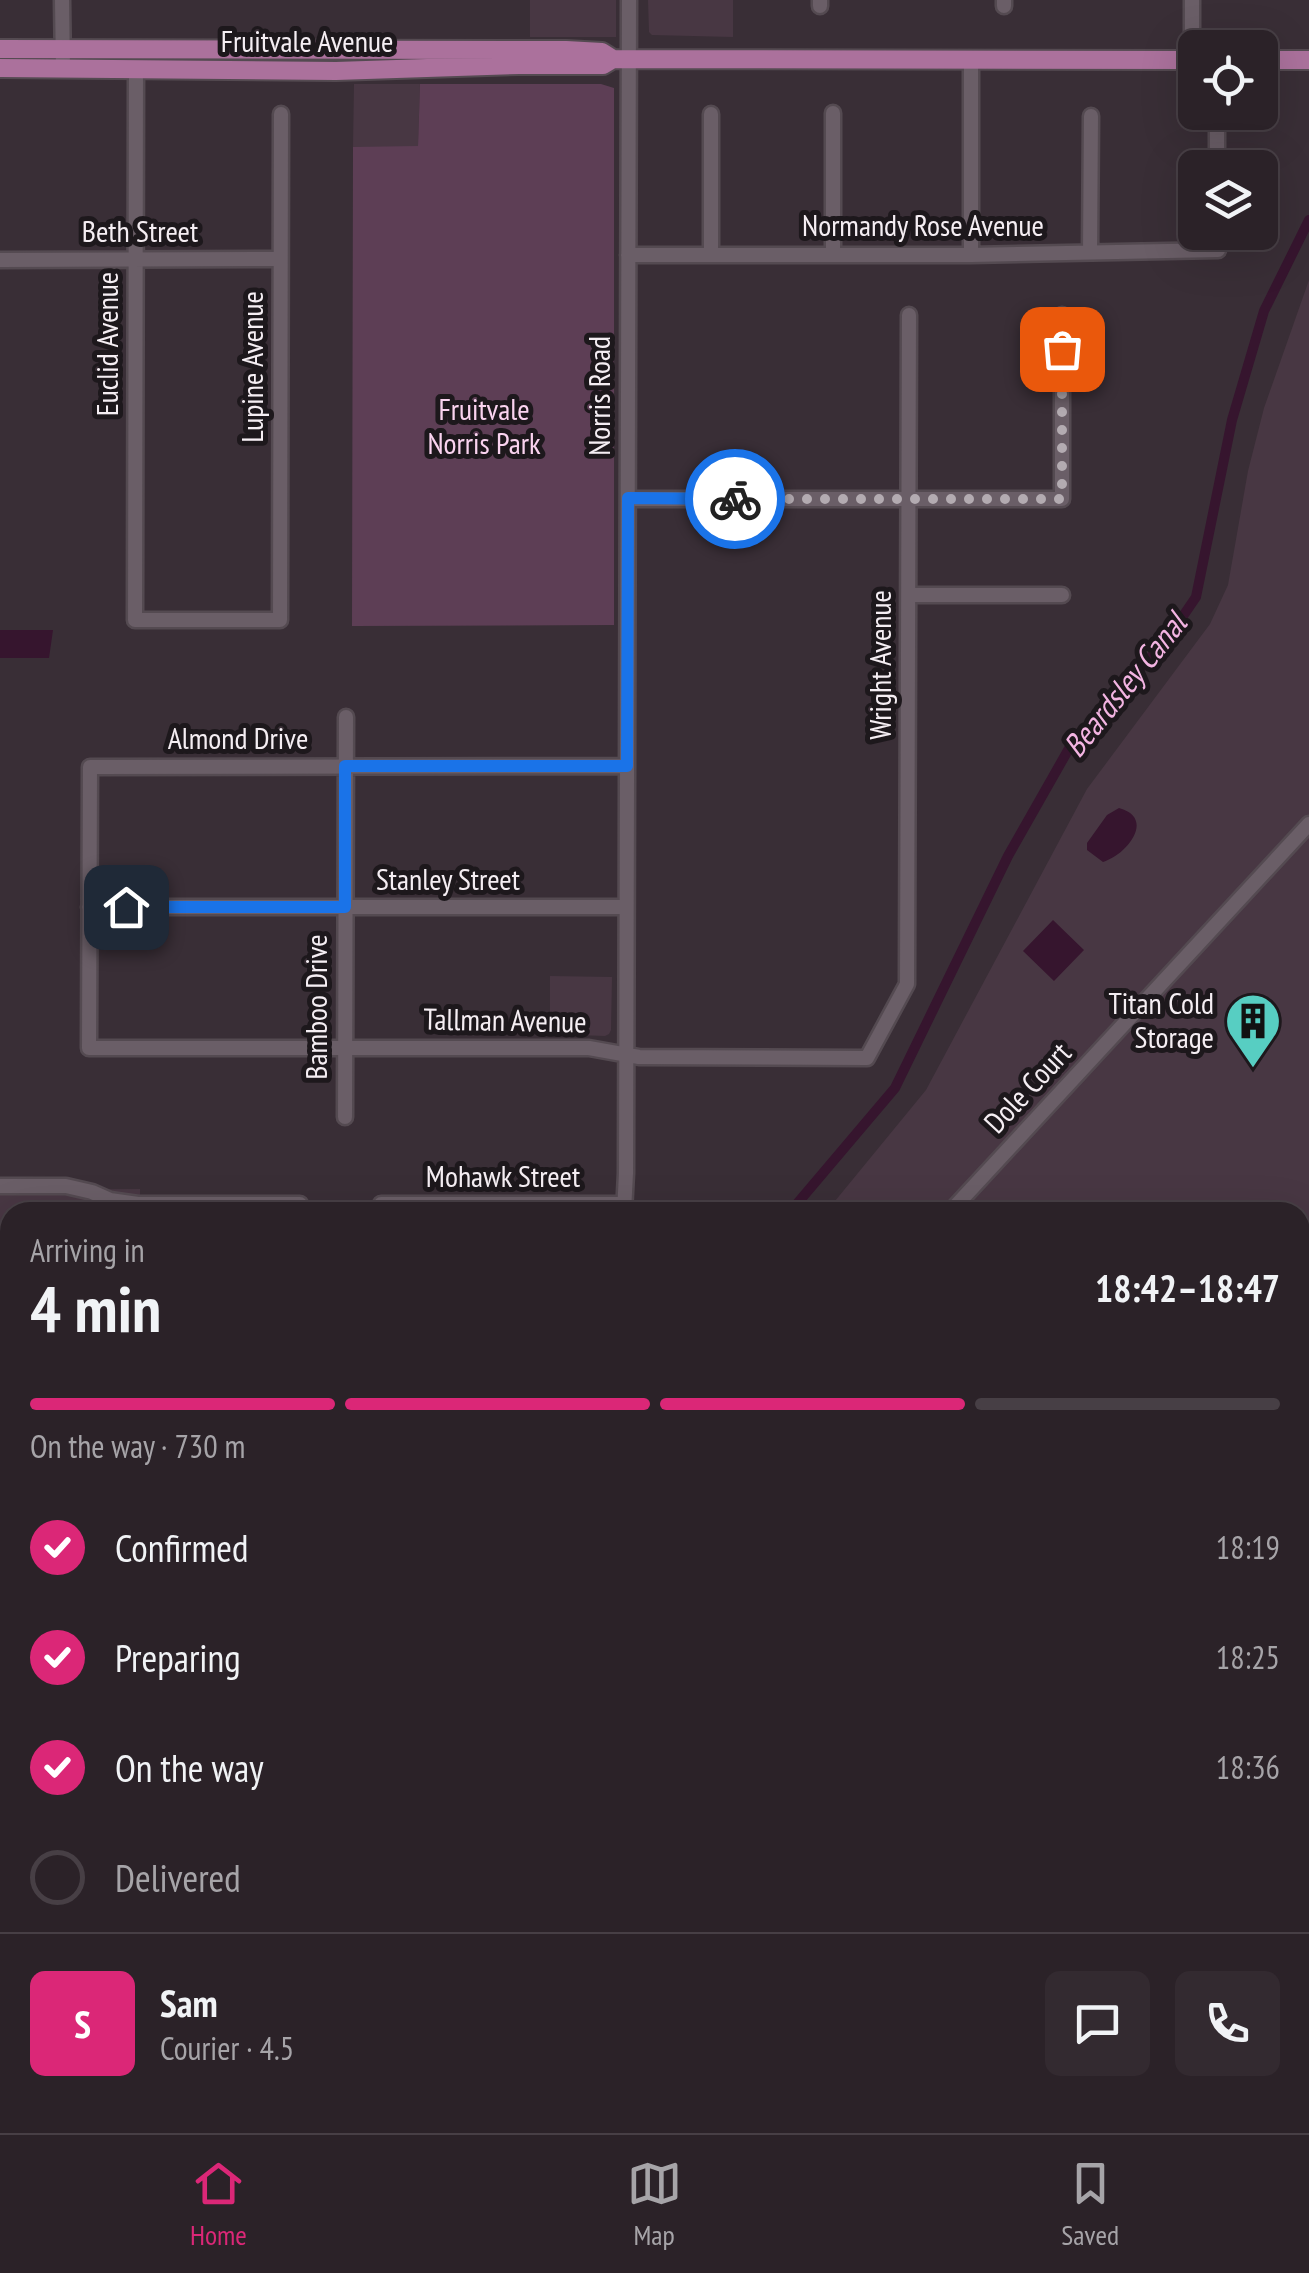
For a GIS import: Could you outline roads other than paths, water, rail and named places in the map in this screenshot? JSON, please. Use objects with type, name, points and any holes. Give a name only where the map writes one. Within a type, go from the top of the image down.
[{"type":"main road","name":"Fruitvale Avenue","points":[[0,49],[602,52],[621,60]]},
{"type":"main road","points":[[386,49],[386,69]]},
{"type":"main road","name":"Fruitvale Avenue","points":[[0,68],[386,69],[603,64],[621,60],[1178,60]]},
{"type":"main road","points":[[1278,60],[1309,60]]},
{"type":"street","points":[[62,0],[63,70]]},
{"type":"street","name":"Norris Road","points":[[624,1202],[628,255],[621,60],[629,0]]},
{"type":"street","points":[[1192,0],[1192,30]]},
{"type":"street","points":[[970,60],[971,255]]},
{"type":"street","name":"Euclid Avenue","points":[[134,620],[136,69]]},
{"type":"street","name":"Lupine Avenue","points":[[134,620],[280,620],[281,114]]},
{"type":"street","points":[[710,114],[710,255]]},
{"type":"street","points":[[833,114],[833,255]]},
{"type":"street","points":[[1090,252],[1091,116]]},
{"type":"street","name":"Normandy Rose Avenue","points":[[628,255],[1218,250]]},
{"type":"street","name":"Beth Street","points":[[0,260],[280,259]]},
{"type":"street","name":"Wright Avenue","points":[[893,1010],[908,984],[909,316]]},
{"type":"street","points":[[628,498],[1062,499],[1062,316]]},
{"type":"street","points":[[909,595],[1062,595]]},
{"type":"street","name":"Bamboo Drive","points":[[345,1117],[346,717]]},
{"type":"street","name":"Almond Drive","points":[[90,907],[90,767],[627,766]]},
{"type":"street","name":"Dole Court","points":[[959,1202],[1309,824]]},
{"type":"street","name":"Tallman Avenue","points":[[90,907],[89,1048],[589,1048],[626,1056],[866,1058],[893,1010]]},
{"type":"street","name":"Stanley Street","points":[[90,907],[626,907]]},
{"type":"street","points":[[0,1186],[66,1186],[120,1202]]},
{"type":"waterway","name":"Beardsley Canal","points":[[798,1202],[895,1088],[1008,856],[1071,745],[1168,638],[1196,597],[1232,420],[1264,311],[1309,220]]},
{"type":"place","name":"Titan Cold Storage","points":[[1253,1070]]},
{"type":"park label","name":"Fruitvale Norris Park","points":[[484,427]]}]
